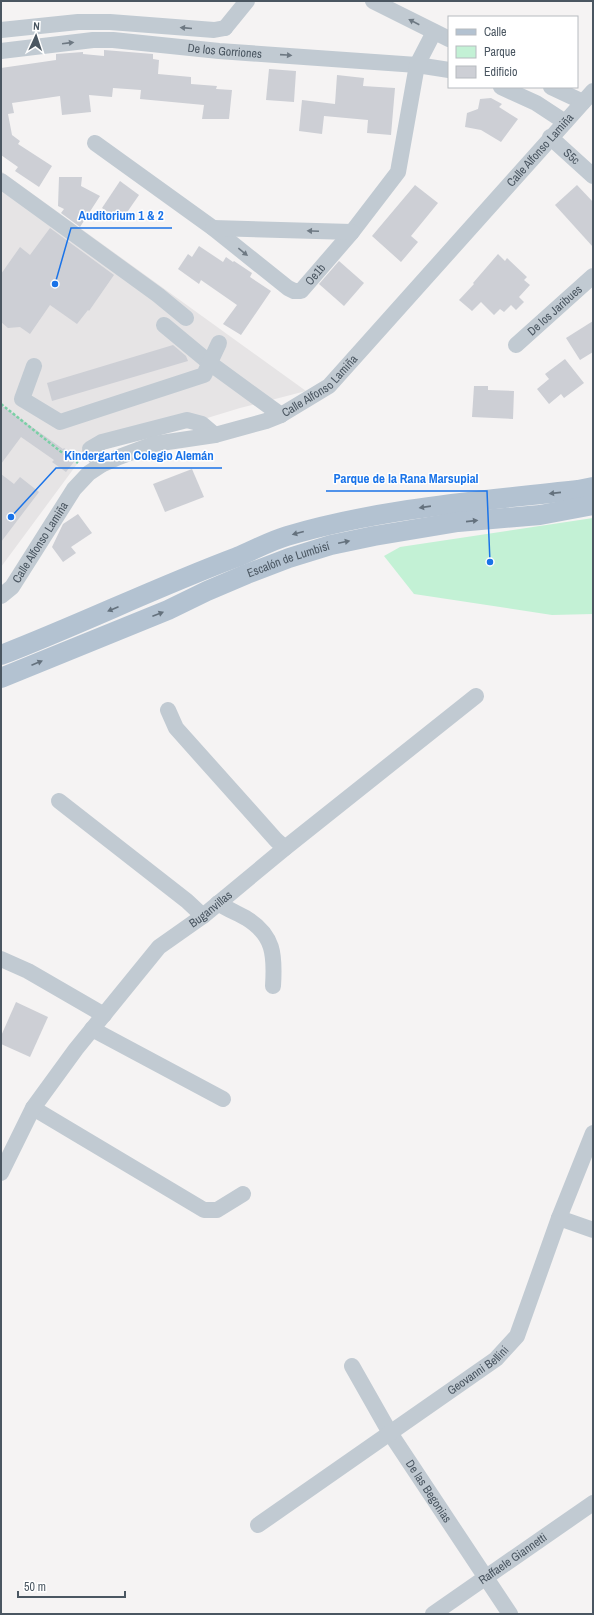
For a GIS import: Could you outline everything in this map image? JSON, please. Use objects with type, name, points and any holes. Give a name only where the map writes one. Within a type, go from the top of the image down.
[{"type":"main road","name":"Escalón de Lumbisí","points":[[1,654],[39,640],[200,570],[285,537],[371,515],[593,487]]},
{"type":"main road","name":"Escalón de Lumbisí","points":[[1,678],[168,610],[247,574],[289,558],[331,545],[458,522],[540,515],[593,505]]},
{"type":"street","points":[[233,51],[225,28],[248,1]]},
{"type":"street","points":[[373,1],[448,39]]},
{"type":"street","name":"De los Gorriones","points":[[1,30],[78,22],[214,30],[225,28]]},
{"type":"street","name":"Oe1b","points":[[94,142],[213,228],[288,288],[301,291],[352,232],[398,172],[417,65],[434,32]]},
{"type":"street","name":"De los Gorriones","points":[[1,51],[93,40],[113,40],[219,51],[417,65],[448,70]]},
{"type":"street","points":[[503,88],[536,104],[564,122]]},
{"type":"street","points":[[555,88],[588,96]]},
{"type":"street","name":"Calle Alfonso Lamiña","points":[[1,596],[12,587],[74,489],[89,473],[101,465],[154,444],[215,435],[281,415],[330,386],[588,96]]},
{"type":"street","name":"S5c","points":[[550,138],[593,176]]},
{"type":"street","points":[[1,181],[152,291],[186,318]]},
{"type":"street","points":[[213,228],[352,232]]},
{"type":"street","name":"De los Jaribues","points":[[516,345],[593,276]]},
{"type":"street","points":[[164,325],[211,364],[281,415]]},
{"type":"street","points":[[34,366],[22,399],[60,422],[204,375],[211,364],[219,343]]},
{"type":"street","name":"Buganvillas","points":[[1,1173],[33,1108],[92,1029],[160,947],[203,916],[285,848],[476,696]]},
{"type":"street","points":[[168,710],[176,728],[276,840],[285,848]]},
{"type":"street","points":[[59,801],[188,901],[203,916]]},
{"type":"street","points":[[218,903],[244,917],[263,930],[272,950],[274,964],[273,986]]},
{"type":"street","points":[[1,959],[28,971],[104,1015]]},
{"type":"street","points":[[92,1029],[223,1099]]},
{"type":"street","points":[[33,1108],[204,1210],[217,1210],[243,1194]]},
{"type":"street","name":"Geovanni Bellini","points":[[258,1525],[496,1360],[517,1336],[559,1218],[593,1133]]},
{"type":"street","points":[[559,1218],[593,1230]]},
{"type":"street","name":"De las Begonias","points":[[352,1366],[390,1433],[510,1614]]},
{"type":"street","name":"Raffaele Giannetti","points":[[433,1614],[593,1503]]},
{"type":"path","points":[[1,404],[60,451],[79,463]]},
{"type":"shaded area","points":[[1,171],[306,391],[240,408],[83,456],[1,567]]},
{"type":"green space","points":[[593,518],[593,614],[552,615],[414,594],[384,556],[400,547]]},
{"type":"building","points":[[104,50],[153,54],[153,59],[159,60],[158,74],[191,77],[191,84],[217,86],[216,89],[232,90],[229,119],[202,119],[204,105],[140,99],[141,90],[113,88],[112,97],[89,95],[91,112],[62,115],[60,96],[12,103],[14,113],[8,114],[12,135],[20,141],[18,144],[52,166],[39,187],[15,171],[18,167],[1,155],[1,68],[56,60],[56,54],[83,52],[83,54],[104,56]]},
{"type":"building","points":[[269,69],[296,71],[294,102],[266,100]]},
{"type":"building","points":[[337,75],[364,78],[363,86],[395,88],[391,135],[367,133],[368,120],[324,116],[322,134],[299,131],[302,100],[335,104]]},
{"type":"building","points":[[491,98],[502,104],[499,107],[518,119],[501,142],[481,130],[465,127],[467,113],[478,109],[480,99]]},
{"type":"building","points":[[59,177],[82,177],[81,186],[100,196],[80,227],[61,213],[64,209],[58,206]]},
{"type":"building","points":[[120,181],[139,195],[121,221],[102,208]]},
{"type":"building","points":[[415,185],[438,203],[411,236],[418,242],[401,262],[372,236]]},
{"type":"building","points":[[577,185],[593,202],[593,247],[555,205]]},
{"type":"building","points":[[50,228],[114,275],[89,311],[88,310],[77,324],[50,305],[30,334],[20,327],[8,328],[1,322],[1,274],[20,247],[30,255]]},
{"type":"building","points":[[199,246],[223,262],[226,257],[233,262],[234,261],[252,273],[250,277],[271,291],[241,335],[223,324],[237,305],[201,280],[199,284],[178,269],[188,254],[192,257]]},
{"type":"building","points":[[498,254],[505,261],[507,258],[527,277],[524,280],[530,285],[519,297],[524,302],[516,310],[511,305],[504,312],[500,309],[494,315],[481,302],[472,311],[459,300]]},
{"type":"building","points":[[339,261],[364,283],[344,306],[319,284]]},
{"type":"building","points":[[593,321],[593,352],[580,360],[566,338]]},
{"type":"building","points":[[173,345],[186,356],[188,361],[52,401],[47,383]]},
{"type":"building","points":[[565,359],[584,383],[564,398],[561,394],[549,404],[537,389],[549,379],[545,374]]},
{"type":"building","points":[[474,386],[488,386],[488,390],[514,391],[513,419],[472,417]]},
{"type":"building","points":[[1,405],[77,458],[66,472],[52,462],[54,460],[21,437],[1,464]]},
{"type":"building","points":[[192,469],[204,497],[165,512],[153,484]]},
{"type":"building","points":[[1,474],[14,484],[20,477],[39,492],[1,542]]},
{"type":"building","points":[[78,514],[92,533],[71,547],[76,553],[63,562],[52,547],[63,524]]},
{"type":"building","points":[[16,1002],[48,1017],[30,1057],[1,1044],[1,1036]]},
{"type":"place","name":"Auditorium 1 & 2","points":[[55,284]]},
{"type":"place","name":"Kindergarten Colegio Alemán","points":[[11,517]]},
{"type":"place","name":"Parque de la Rana Marsupial","points":[[490,562]]}]
